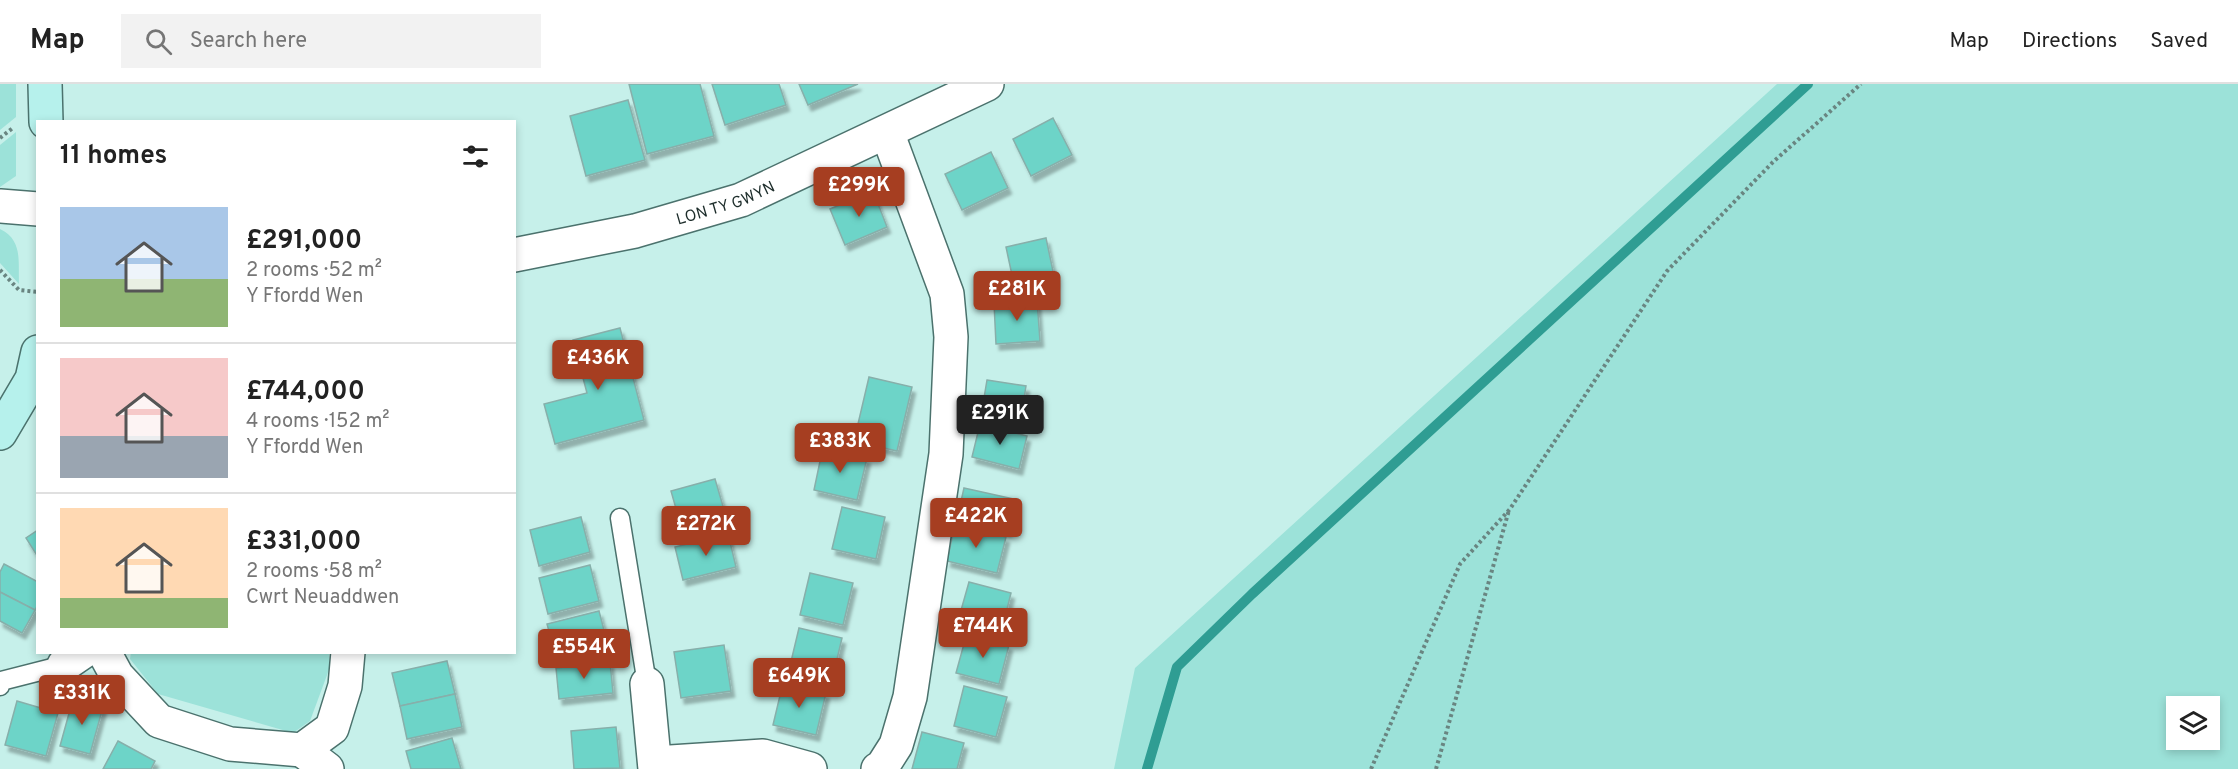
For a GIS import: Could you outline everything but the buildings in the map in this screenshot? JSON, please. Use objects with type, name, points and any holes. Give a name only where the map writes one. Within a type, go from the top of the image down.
[{"type":"main road","points":[[45,84],[46,120]]},
{"type":"main road","points":[[0,433],[32,379],[36,361]]},
{"type":"street","name":"LON TY GWYN","points":[[516,255],[635,231],[741,200],[987,84]]},
{"type":"street","points":[[878,769],[882,767],[896,745],[910,697],[946,454],[951,337],[947,294],[887,132]]},
{"type":"street","points":[[0,206],[36,209]]},
{"type":"street","points":[[105,654],[117,676],[159,721],[230,744],[314,759],[332,728],[345,686],[348,654]]},
{"type":"street","points":[[647,684],[655,766],[763,756],[810,769]]},
{"type":"lane","points":[[620,518],[647,684]]},
{"type":"lane","points":[[0,686],[2,681],[73,659]]},
{"type":"path","points":[[1371,769],[1460,564],[1510,509],[1667,271],[1773,162],[1861,84]]},
{"type":"path","points":[[0,270],[19,290],[36,292]]},
{"type":"path","points":[[1436,769],[1510,509]]},
{"type":"shaded area","points":[[0,84],[16,84],[16,117],[0,130]]},
{"type":"shaded area","points":[[1777,84],[2238,84],[2238,769],[1114,769],[1135,668]]},
{"type":"shaded area","points":[[16,132],[16,176],[0,187],[0,145]]},
{"type":"shaded area","points":[[0,229],[13,239],[16,245],[19,259],[19,284],[0,263]]},
{"type":"shaded area","points":[[131,654],[329,654],[330,667],[310,721],[293,733],[158,694],[130,659]]},
{"type":"waterway","points":[[1147,769],[1177,667],[1252,594],[1808,84]]}]
